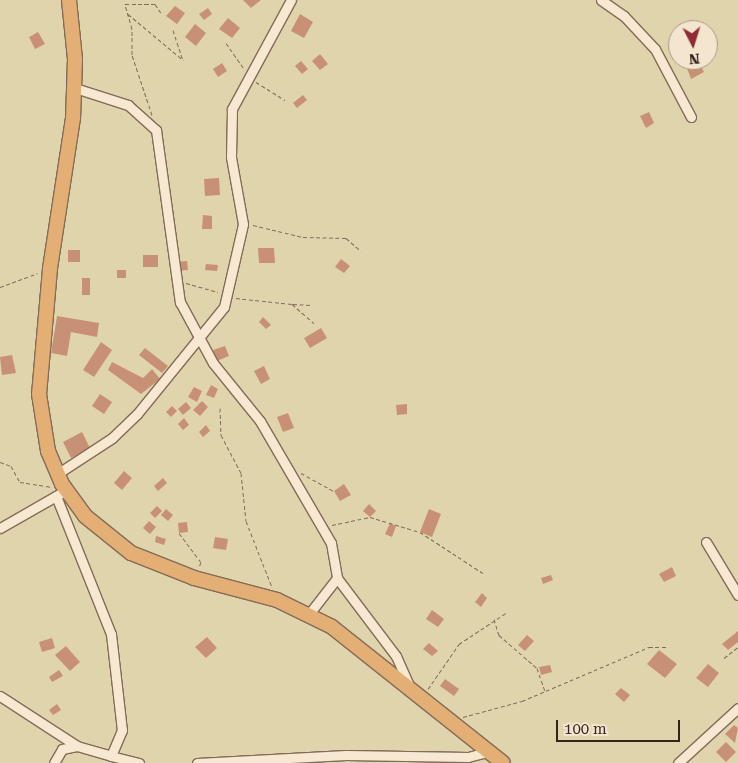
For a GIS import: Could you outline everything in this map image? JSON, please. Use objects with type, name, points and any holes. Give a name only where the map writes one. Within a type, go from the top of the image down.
[{"type":"highway","points":[[69,0],[74,19]]},
{"type":"highway","points":[[77,0],[74,19],[75,88],[50,269],[39,394],[40,416],[61,486],[85,516],[114,542],[153,564],[194,578],[277,600],[309,614],[357,645],[442,718],[503,763]]},
{"type":"street","points":[[0,528],[61,486],[112,438],[167,382],[202,338],[229,296],[243,224],[231,157],[232,109],[291,0]]},
{"type":"street","points":[[601,0],[624,16],[655,50],[690,117]]},
{"type":"street","points":[[75,88],[128,105],[156,130],[180,302],[202,338],[213,363],[251,407],[322,527],[331,544],[337,578],[396,656],[416,696]]},
{"type":"street","points":[[61,486],[111,634],[122,730],[111,756]]},
{"type":"street","points":[[706,542],[738,594]]},
{"type":"street","points":[[309,614],[337,578]]},
{"type":"street","points":[[0,696],[78,746],[139,763]]},
{"type":"street","points":[[678,763],[738,708]]},
{"type":"street","points":[[54,763],[62,749],[78,746]]},
{"type":"street","points":[[197,763],[468,757],[487,752]]},
{"type":"path","points":[[156,130],[132,56],[128,13],[125,4],[155,4],[161,13]]},
{"type":"path","points":[[128,13],[183,60],[173,30]]},
{"type":"path","points":[[243,224],[303,237],[346,238],[361,250]]},
{"type":"path","points":[[0,287],[50,269]]},
{"type":"path","points":[[176,280],[229,296],[311,305]]},
{"type":"path","points":[[292,304],[314,323]]},
{"type":"path","points":[[220,408],[221,435],[241,473],[246,521],[277,600]]},
{"type":"path","points":[[0,462],[11,466],[20,482],[43,488],[61,486]]},
{"type":"path","points":[[290,474],[300,473],[334,490]]},
{"type":"path","points":[[322,527],[370,517],[432,537],[483,573]]},
{"type":"path","points":[[179,533],[201,562],[194,578]]},
{"type":"path","points":[[416,696],[442,663],[494,619],[506,613]]},
{"type":"path","points":[[494,619],[499,635],[537,668],[545,692]]},
{"type":"path","points":[[442,718],[476,716],[545,692],[649,647],[668,646]]},
{"type":"path","points":[[724,658],[738,647]]},
{"type":"shaded area","points":[[0,0],[738,0],[738,763],[0,763]]},
{"type":"building","points":[[243,0],[261,0],[251,8]]},
{"type":"building","points":[[175,6],[185,13],[177,24],[166,16]]},
{"type":"building","points":[[208,8],[212,14],[204,20],[199,14]]},
{"type":"building","points":[[300,14],[313,22],[304,38],[291,31]]},
{"type":"building","points":[[228,18],[240,28],[232,38],[219,29]]},
{"type":"building","points":[[195,24],[206,33],[196,46],[185,37]]},
{"type":"building","points":[[38,32],[45,44],[35,49],[29,37]]},
{"type":"building","points":[[320,54],[328,64],[320,70],[312,61]]},
{"type":"building","points":[[301,61],[308,69],[302,74],[295,66]]},
{"type":"building","points":[[222,63],[227,71],[218,77],[213,69]]},
{"type":"building","points":[[688,70],[703,70],[704,72],[691,79]]},
{"type":"building","points":[[303,95],[307,100],[297,108],[293,103]]},
{"type":"building","points":[[649,112],[654,123],[646,128],[640,116]]},
{"type":"building","points":[[219,178],[220,195],[205,196],[204,179]]},
{"type":"building","points":[[203,215],[212,216],[212,229],[202,229]]},
{"type":"building","points":[[258,248],[274,248],[275,263],[259,263]]},
{"type":"building","points":[[68,250],[80,250],[80,262],[68,262]]},
{"type":"building","points":[[143,255],[158,255],[158,267],[143,267]]},
{"type":"building","points":[[341,259],[350,266],[344,273],[335,267]]},
{"type":"building","points":[[187,261],[188,270],[176,271],[176,262]]},
{"type":"building","points":[[206,264],[218,265],[217,271],[205,270]]},
{"type":"building","points":[[117,270],[126,270],[126,278],[117,278]]},
{"type":"building","points":[[82,278],[90,278],[90,295],[82,295]]},
{"type":"building","points":[[57,316],[99,323],[97,337],[71,332],[67,356],[51,353]]},
{"type":"building","points":[[263,317],[271,325],[266,329],[259,322]]},
{"type":"building","points":[[321,328],[327,338],[310,348],[304,338]]},
{"type":"building","points":[[101,342],[112,350],[94,377],[83,370]]},
{"type":"building","points":[[225,346],[229,356],[217,361],[213,350]]},
{"type":"building","points":[[145,348],[168,366],[162,373],[139,355]]},
{"type":"building","points":[[12,355],[16,373],[2,375],[0,357]]},
{"type":"building","points":[[112,362],[143,378],[152,369],[160,379],[141,394],[108,370]]},
{"type":"building","points":[[264,366],[270,379],[261,384],[254,371]]},
{"type":"building","points":[[211,385],[218,389],[214,398],[206,395]]},
{"type":"building","points":[[194,387],[202,391],[197,402],[188,397]]},
{"type":"building","points":[[100,394],[112,402],[104,414],[92,406]]},
{"type":"building","points":[[202,401],[208,407],[200,416],[193,410]]},
{"type":"building","points":[[186,402],[191,408],[183,415],[178,409]]},
{"type":"building","points":[[407,404],[407,414],[397,415],[396,405]]},
{"type":"building","points":[[172,406],[177,411],[171,417],[166,412]]},
{"type":"building","points":[[288,413],[294,428],[283,432],[277,417]]},
{"type":"building","points":[[184,418],[189,425],[183,430],[178,424]]},
{"type":"building","points":[[206,425],[210,431],[203,437],[199,432]]},
{"type":"building","points":[[82,432],[90,448],[71,458],[63,442]]},
{"type":"building","points":[[124,471],[132,478],[122,490],[114,483]]},
{"type":"building","points":[[163,478],[167,483],[158,491],[154,486]]},
{"type":"building","points":[[344,484],[351,495],[340,501],[334,491]]},
{"type":"building","points":[[369,504],[376,511],[370,517],[363,511]]},
{"type":"building","points":[[157,506],[162,511],[155,518],[150,513]]},
{"type":"building","points":[[166,509],[173,515],[168,521],[161,515]]},
{"type":"building","points":[[429,509],[441,514],[432,537],[420,532]]},
{"type":"building","points":[[149,521],[156,527],[150,534],[143,528]]},
{"type":"building","points":[[187,522],[188,532],[179,533],[178,523]]},
{"type":"building","points":[[390,523],[396,526],[392,537],[385,534]]},
{"type":"building","points":[[156,536],[166,539],[164,545],[155,542]]},
{"type":"building","points":[[215,537],[228,539],[226,550],[213,548]]},
{"type":"building","points":[[672,567],[676,576],[664,582],[659,574]]},
{"type":"building","points":[[551,575],[553,580],[543,584],[541,578]]},
{"type":"building","points":[[482,593],[487,598],[481,607],[475,602]]},
{"type":"building","points":[[432,610],[444,619],[438,627],[426,619]]},
{"type":"building","points":[[738,631],[738,642],[728,650],[722,644]]},
{"type":"building","points":[[527,635],[534,641],[525,651],[518,645]]},
{"type":"building","points":[[207,637],[217,648],[206,658],[195,647]]},
{"type":"building","points":[[52,638],[55,648],[42,652],[39,642]]},
{"type":"building","points":[[429,643],[438,651],[432,656],[423,649]]},
{"type":"building","points":[[66,646],[80,662],[70,671],[55,655]]},
{"type":"building","points":[[659,650],[677,664],[665,678],[647,664]]},
{"type":"building","points":[[708,664],[719,673],[708,687],[696,678]]},
{"type":"building","points":[[550,665],[552,672],[541,675],[539,667]]},
{"type":"building","points":[[59,670],[63,676],[52,682],[49,677]]},
{"type":"building","points":[[445,679],[459,689],[454,696],[440,686]]},
{"type":"building","points":[[621,688],[630,695],[624,702],[615,694]]},
{"type":"building","points":[[57,704],[61,710],[53,715],[49,710]]},
{"type":"building","points":[[734,725],[738,728],[735,743],[725,734]]},
{"type":"building","points":[[726,742],[736,752],[726,762],[716,752]]}]
